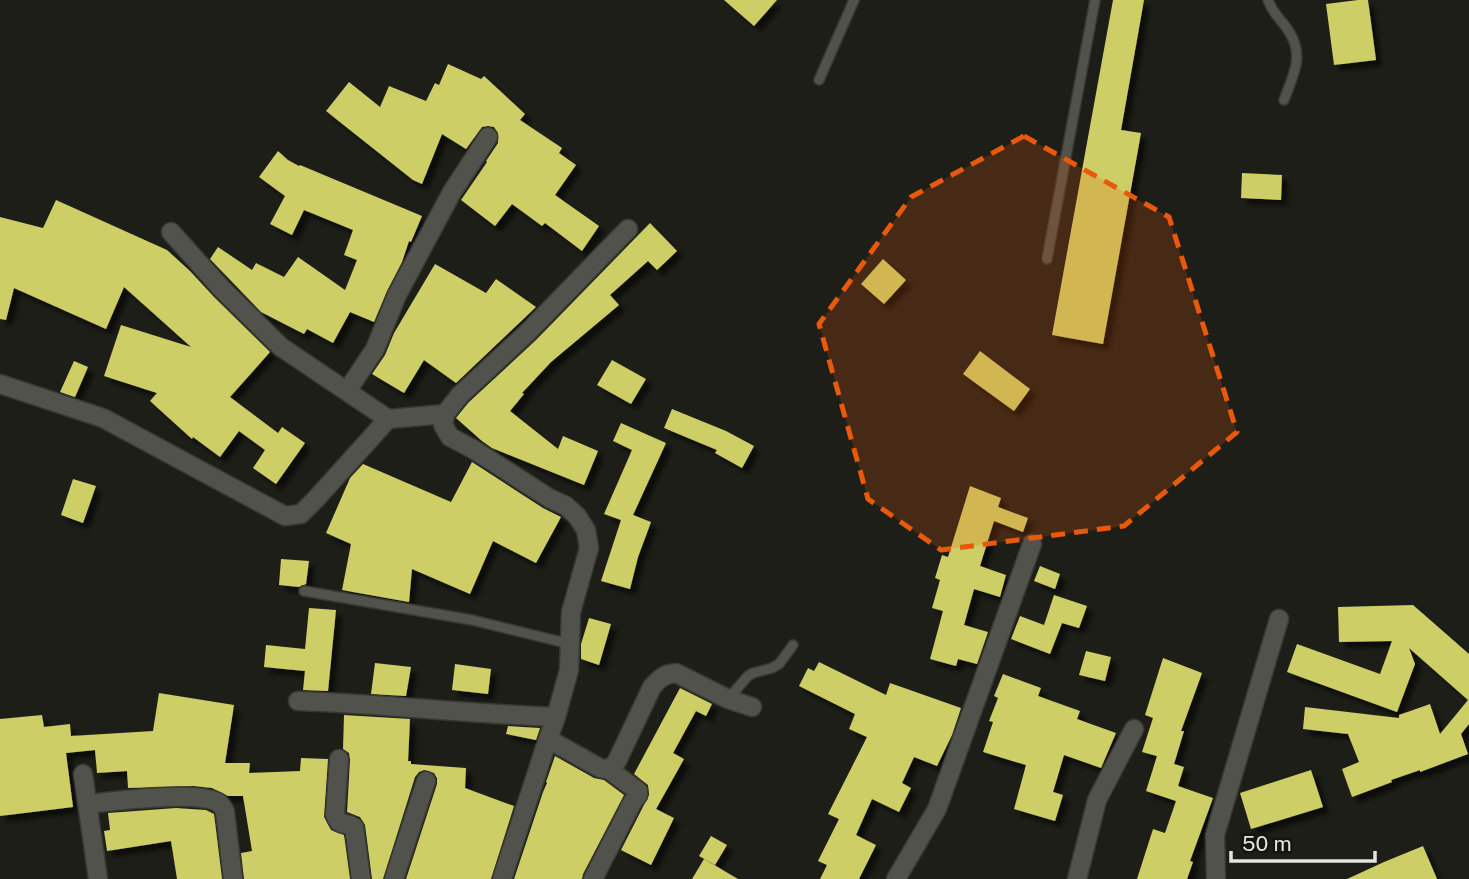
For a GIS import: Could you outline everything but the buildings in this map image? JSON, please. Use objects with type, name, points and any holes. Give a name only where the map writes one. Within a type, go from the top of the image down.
[{"type":"street","points":[[347,391],[375,349],[397,295],[452,192],[488,138]]},
{"type":"street","points":[[502,879],[556,718],[569,670],[571,612],[589,548],[586,530],[577,516],[566,506],[450,437],[443,425],[445,414],[460,395],[528,332],[628,229]]},
{"type":"street","points":[[171,232],[222,289],[281,347],[388,419],[445,414]]},
{"type":"street","points":[[0,384],[103,418],[285,516],[301,514],[388,419]]},
{"type":"street","points":[[896,879],[937,809],[1032,544]]},
{"type":"street","points":[[1216,879],[1215,835],[1279,619]]},
{"type":"street","points":[[608,769],[617,761],[652,687],[660,677],[676,673],[728,699],[752,707]]},
{"type":"street","points":[[298,701],[556,718]]},
{"type":"street","points":[[1077,879],[1097,800],[1134,729]]},
{"type":"street","points":[[548,739],[600,768],[608,769],[638,791],[593,879]]},
{"type":"street","points":[[339,759],[335,814],[337,821],[354,827],[361,879]]},
{"type":"street","points":[[83,774],[98,879]]},
{"type":"street","points":[[394,879],[426,781]]},
{"type":"street","points":[[88,804],[172,797],[210,800],[220,804],[225,811],[233,879]]},
{"type":"lane","points":[[820,80],[854,0]]},
{"type":"lane","points":[[1046,259],[1095,0]]},
{"type":"lane","points":[[1268,0],[1273,13],[1287,28],[1295,45],[1298,62],[1284,100]]},
{"type":"lane","points":[[304,591],[472,620],[570,643]]},
{"type":"lane","points":[[728,699],[748,676],[779,664],[793,645]]},
{"type":"highlighted area","points":[[1024,136],[1169,217],[1237,432],[1124,526],[941,550],[868,499],[819,324],[911,197]]}]
